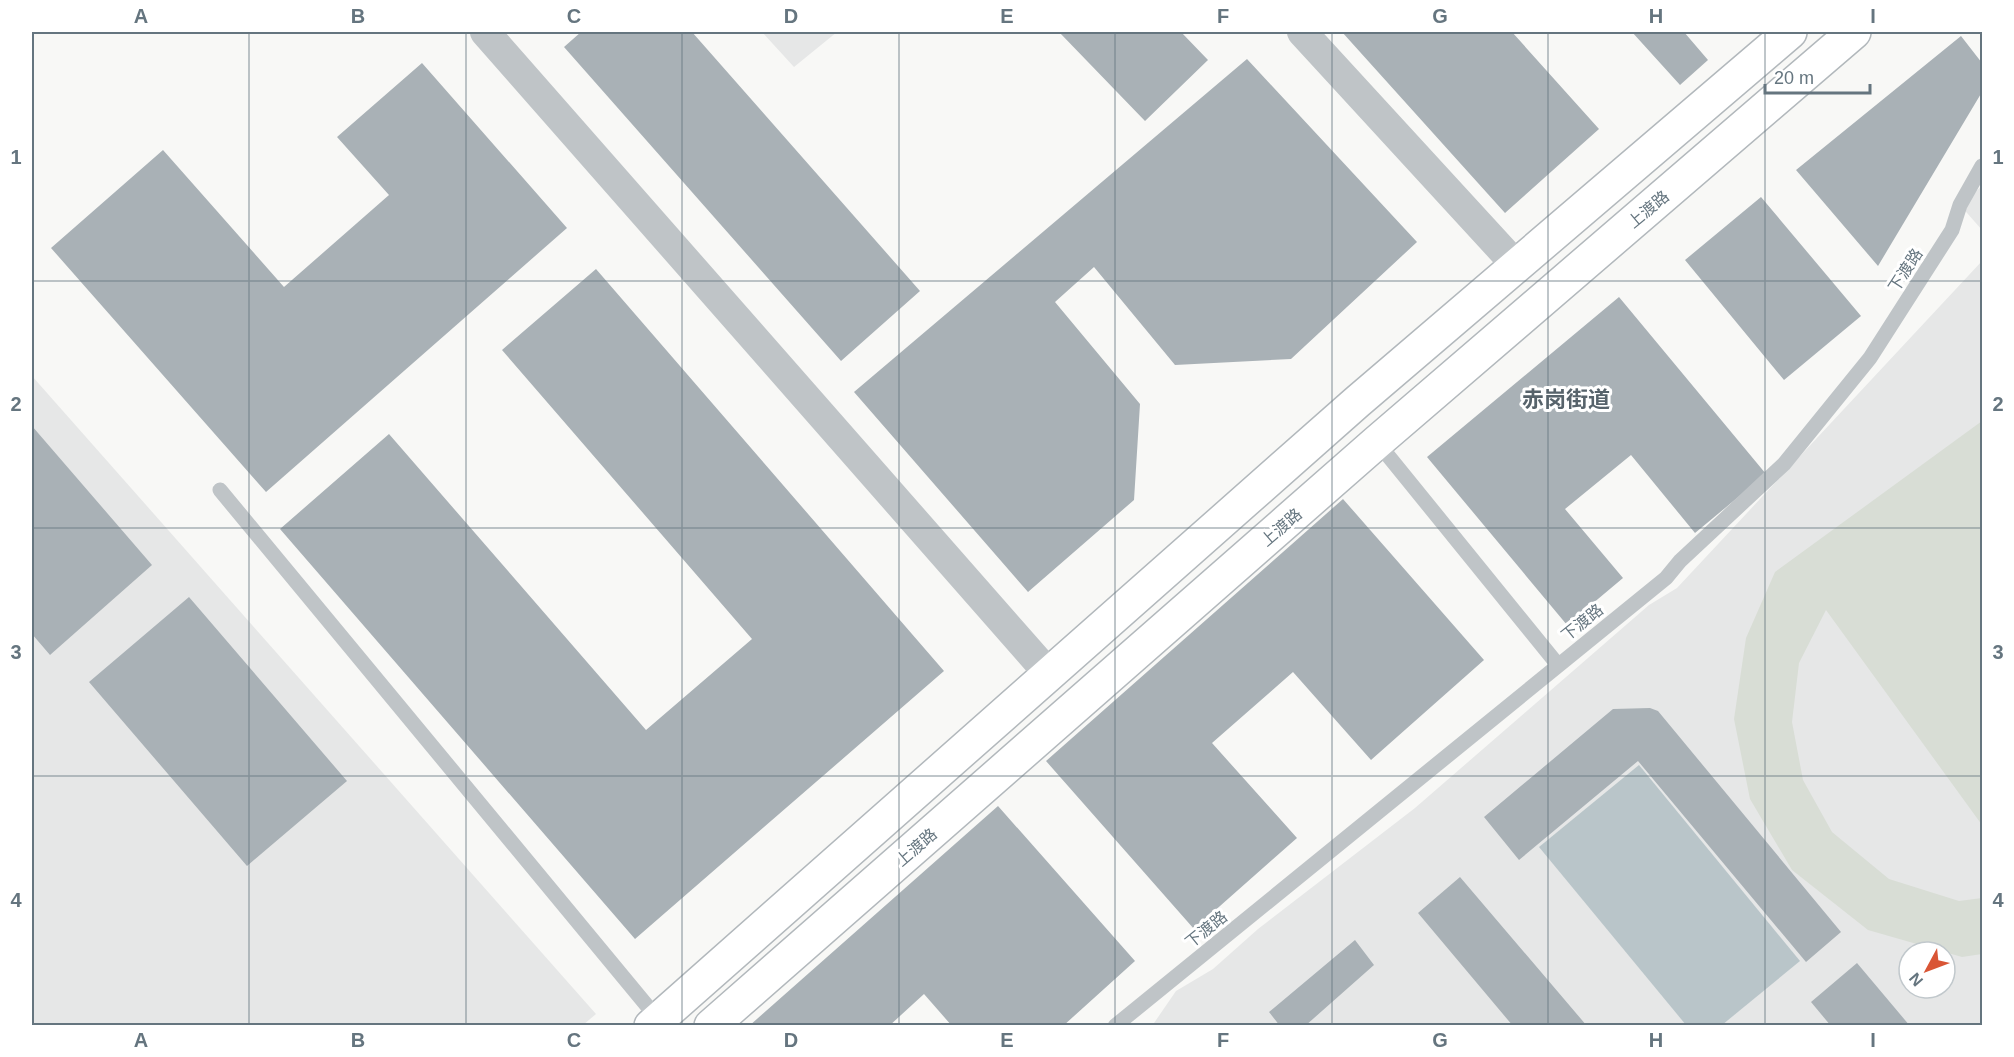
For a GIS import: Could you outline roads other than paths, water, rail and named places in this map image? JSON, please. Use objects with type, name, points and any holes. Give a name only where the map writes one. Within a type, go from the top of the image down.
[{"type":"main road","points":[[654,1022],[1357,402],[1790,32]]},
{"type":"main road","name":"上渡路","points":[[711,1026],[1377,442],[1854,32]]},
{"type":"street","points":[[485,32],[1049,674]]},
{"type":"street","points":[[1302,32],[1516,265]]},
{"type":"lane","name":"下渡路","points":[[1115,1026],[1666,578],[1680,561],[1784,464],[1870,358],[1952,230],[1960,205],[1983,165]]},
{"type":"lane","points":[[1377,442],[1558,665]]},
{"type":"lane","points":[[220,490],[654,1022]]},
{"type":"district","name":"赤岗街道","points":[[1566,399]]}]
